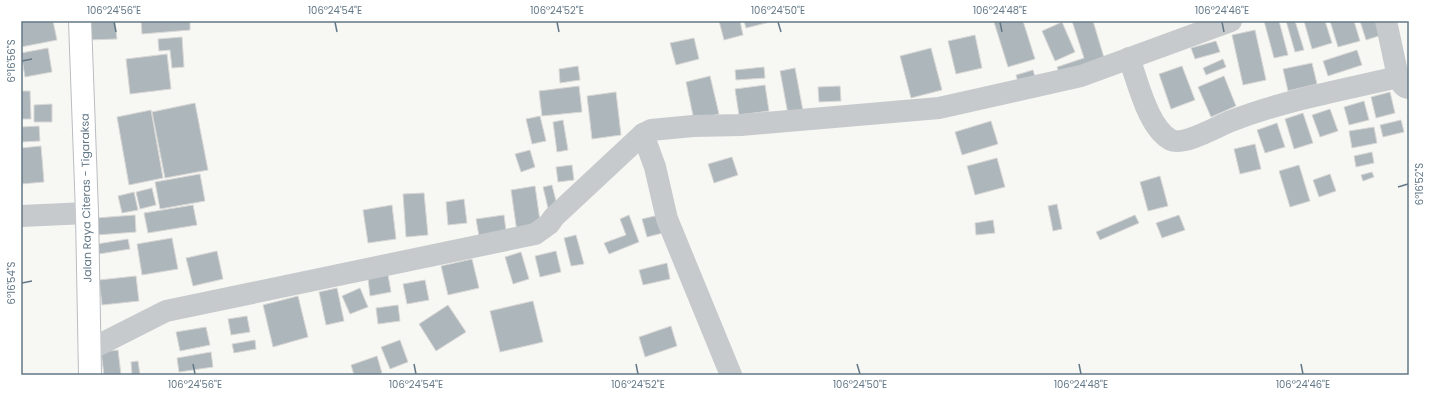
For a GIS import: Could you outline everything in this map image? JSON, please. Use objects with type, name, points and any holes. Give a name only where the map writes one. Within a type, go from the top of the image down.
[{"type":"main road","name":"Jalan Raya Citeras - Tigaraksa","points":[[80,21],[87,213],[90,375]]},
{"type":"street","points":[[89,350],[166,311],[535,234],[549,224],[554,217],[643,134],[651,130],[693,126],[741,125],[939,108],[1081,76],[1231,21]]},
{"type":"street","points":[[1129,58],[1151,117],[1162,134],[1173,141],[1186,140],[1205,134],[1250,114],[1284,103],[1403,82],[1386,21]]},
{"type":"street","points":[[643,134],[655,167],[668,219],[731,375]]},
{"type":"street","points":[[21,216],[87,213]]},
{"type":"building","points":[[21,21],[53,21],[57,40],[21,47]]},
{"type":"building","points":[[115,21],[117,39],[87,40],[86,22]]},
{"type":"building","points":[[141,21],[190,21],[190,30],[142,34]]},
{"type":"building","points":[[719,21],[740,21],[743,35],[724,40]]},
{"type":"building","points":[[744,21],[769,21],[770,22],[746,28]]},
{"type":"building","points":[[1023,21],[1035,59],[1008,67],[994,22]]},
{"type":"building","points":[[1072,21],[1093,21],[1105,61],[1060,76],[1057,67],[1084,58]]},
{"type":"building","points":[[1264,21],[1279,21],[1288,55],[1274,58]]},
{"type":"building","points":[[1286,21],[1295,21],[1304,50],[1295,52]]},
{"type":"building","points":[[1304,21],[1325,21],[1332,43],[1312,49]]},
{"type":"building","points":[[1330,21],[1354,21],[1360,41],[1338,47]]},
{"type":"building","points":[[1360,21],[1381,21],[1385,34],[1366,40]]},
{"type":"building","points":[[1062,22],[1075,52],[1055,61],[1042,31]]},
{"type":"building","points":[[1255,30],[1266,80],[1243,85],[1232,35]]},
{"type":"building","points":[[975,35],[982,68],[956,74],[948,41]]},
{"type":"building","points":[[182,37],[184,67],[172,68],[170,50],[159,51],[158,39]]},
{"type":"building","points":[[694,38],[699,59],[676,65],[670,43]]},
{"type":"building","points":[[1216,41],[1220,52],[1195,59],[1191,48]]},
{"type":"building","points":[[48,48],[52,72],[25,77],[21,53]]},
{"type":"building","points":[[931,48],[942,90],[911,98],[900,56]]},
{"type":"building","points":[[1357,50],[1362,65],[1328,76],[1323,61]]},
{"type":"building","points":[[167,54],[171,89],[130,94],[126,59]]},
{"type":"building","points":[[1223,59],[1226,67],[1206,75],[1203,68]]},
{"type":"building","points":[[1312,63],[1317,84],[1288,91],[1283,69]]},
{"type":"building","points":[[578,66],[580,80],[560,83],[559,69]]},
{"type":"building","points":[[1182,66],[1195,100],[1171,109],[1159,74]]},
{"type":"building","points":[[764,67],[765,78],[736,80],[735,70]]},
{"type":"building","points":[[795,68],[803,111],[788,114],[780,71]]},
{"type":"building","points":[[1033,70],[1036,80],[1019,85],[1016,75]]},
{"type":"building","points":[[710,76],[719,114],[694,120],[686,82]]},
{"type":"building","points":[[1224,76],[1236,106],[1211,117],[1198,87]]},
{"type":"building","points":[[765,85],[769,111],[739,115],[735,89]]},
{"type":"building","points":[[579,86],[582,112],[542,116],[539,91]]},
{"type":"building","points":[[840,86],[841,101],[819,102],[818,87]]},
{"type":"building","points":[[21,91],[30,91],[31,119],[21,119]]},
{"type":"building","points":[[616,92],[621,135],[592,139],[587,96]]},
{"type":"building","points":[[1390,92],[1395,113],[1376,118],[1371,97]]},
{"type":"building","points":[[1364,101],[1369,120],[1349,125],[1344,107]]},
{"type":"building","points":[[195,103],[208,170],[165,178],[152,112]]},
{"type":"building","points":[[52,104],[52,122],[34,122],[34,105]]},
{"type":"building","points":[[1330,109],[1338,131],[1320,137],[1312,115]]},
{"type":"building","points":[[151,110],[163,178],[129,185],[117,117]]},
{"type":"building","points":[[1303,113],[1313,143],[1294,149],[1285,119]]},
{"type":"building","points":[[540,116],[546,141],[532,144],[526,119]]},
{"type":"building","points":[[563,120],[568,150],[557,152],[553,122]]},
{"type":"building","points":[[1401,120],[1404,132],[1383,137],[1380,125]]},
{"type":"building","points":[[991,121],[998,144],[962,155],[955,132]]},
{"type":"building","points":[[1277,123],[1285,147],[1265,153],[1257,130]]},
{"type":"building","points":[[39,126],[40,141],[21,142],[21,127]]},
{"type":"building","points":[[1374,127],[1377,143],[1352,148],[1349,131]]},
{"type":"building","points":[[1255,144],[1261,169],[1240,174],[1234,149]]},
{"type":"building","points":[[41,146],[44,182],[21,184],[21,148]]},
{"type":"building","points":[[530,150],[535,167],[521,172],[515,154]]},
{"type":"building","points":[[1372,152],[1374,163],[1356,167],[1354,156]]},
{"type":"building","points":[[732,157],[738,175],[714,183],[708,164]]},
{"type":"building","points":[[997,158],[1005,187],[975,195],[967,166]]},
{"type":"building","points":[[572,165],[574,180],[558,182],[556,167]]},
{"type":"building","points":[[1299,165],[1310,201],[1290,207],[1279,171]]},
{"type":"building","points":[[1372,172],[1374,177],[1363,181],[1361,175]]},
{"type":"building","points":[[200,174],[205,201],[160,209],[155,182]]},
{"type":"building","points":[[1330,174],[1336,191],[1319,197],[1313,180]]},
{"type":"building","points":[[1160,176],[1168,206],[1148,211],[1140,182]]},
{"type":"building","points":[[552,185],[557,205],[548,208],[543,187]]},
{"type":"building","points":[[535,186],[541,228],[517,232],[511,190]]},
{"type":"building","points":[[152,188],[156,205],[140,209],[136,192]]},
{"type":"building","points":[[134,192],[138,210],[122,213],[118,196]]},
{"type":"building","points":[[424,193],[428,235],[406,237],[403,194]]},
{"type":"building","points":[[464,199],[467,223],[448,225],[446,202]]},
{"type":"building","points":[[1057,204],[1062,229],[1053,231],[1048,206]]},
{"type":"building","points":[[193,205],[197,225],[148,233],[144,213]]},
{"type":"building","points":[[392,205],[396,239],[368,243],[363,210]]},
{"type":"building","points":[[135,215],[136,232],[97,235],[96,218]]},
{"type":"building","points":[[504,215],[506,231],[479,236],[476,219]]},
{"type":"building","points":[[629,215],[639,242],[609,254],[604,243],[626,235],[620,219]]},
{"type":"building","points":[[659,215],[663,233],[647,237],[642,219]]},
{"type":"building","points":[[1135,215],[1139,223],[1100,240],[1096,232]]},
{"type":"building","points":[[1179,215],[1185,230],[1162,238],[1156,223]]},
{"type":"building","points":[[993,220],[995,233],[976,235],[975,223]]},
{"type":"building","points":[[576,235],[584,264],[571,266],[564,238]]},
{"type":"building","points":[[172,238],[178,269],[142,275],[137,244]]},
{"type":"building","points":[[128,239],[130,249],[99,254],[97,244]]},
{"type":"building","points":[[217,251],[223,279],[193,286],[186,258]]},
{"type":"building","points":[[556,251],[561,272],[540,277],[535,256]]},
{"type":"building","points":[[521,252],[529,279],[513,284],[505,257]]},
{"type":"building","points":[[472,259],[479,288],[448,295],[441,266]]},
{"type":"building","points":[[667,263],[670,279],[643,285],[639,270]]},
{"type":"building","points":[[388,275],[391,292],[370,296],[368,278]]},
{"type":"building","points":[[136,276],[139,301],[102,305],[99,280]]},
{"type":"building","points":[[425,280],[429,300],[407,304],[403,284]]},
{"type":"building","points":[[337,288],[344,321],[326,325],[319,292]]},
{"type":"building","points":[[360,288],[368,307],[350,314],[342,296]]},
{"type":"building","points":[[298,296],[308,337],[273,347],[263,305]]},
{"type":"building","points":[[533,301],[543,342],[500,352],[490,311]]},
{"type":"building","points":[[398,305],[400,321],[378,324],[376,308]]},
{"type":"building","points":[[448,305],[466,332],[436,351],[419,324]]},
{"type":"building","points":[[247,316],[250,332],[231,335],[228,319]]},
{"type":"building","points":[[671,326],[677,346],[645,357],[639,337]]},
{"type":"building","points":[[206,327],[210,345],[180,351],[176,332]]},
{"type":"building","points":[[255,340],[256,349],[234,353],[232,344]]},
{"type":"building","points":[[400,340],[408,362],[390,369],[381,347]]},
{"type":"building","points":[[118,350],[121,375],[104,375],[101,352]]},
{"type":"building","points":[[211,352],[213,367],[179,372],[177,358]]},
{"type":"building","points":[[377,356],[382,373],[376,375],[354,375],[351,365]]},
{"type":"building","points":[[138,361],[140,375],[132,375],[131,362]]}]
